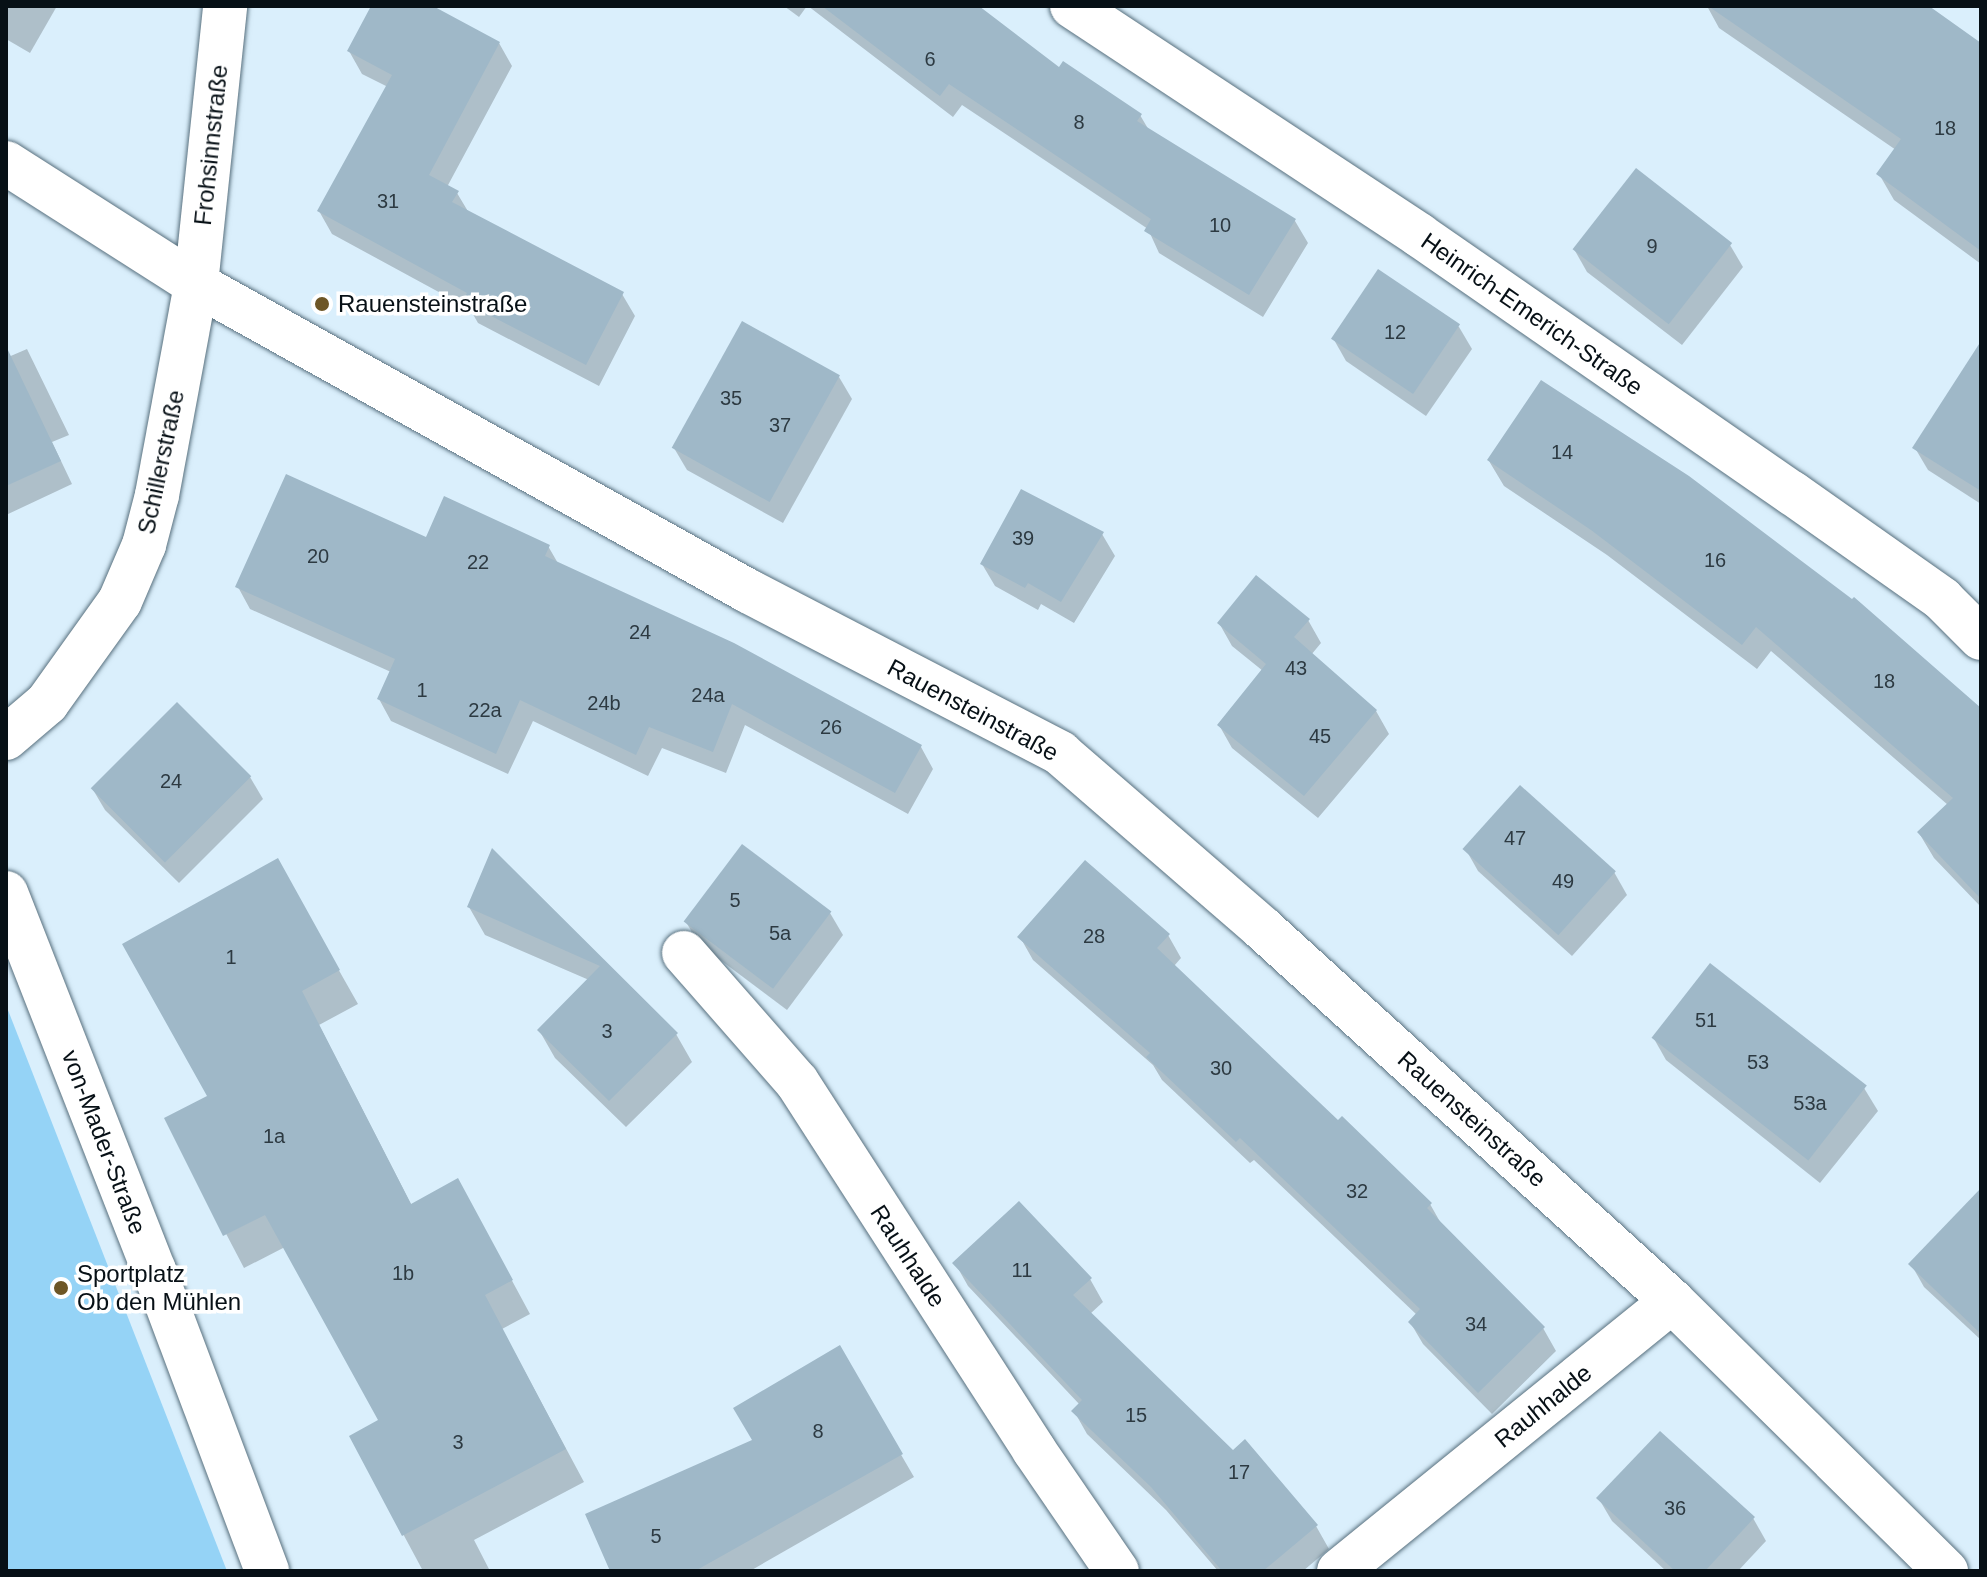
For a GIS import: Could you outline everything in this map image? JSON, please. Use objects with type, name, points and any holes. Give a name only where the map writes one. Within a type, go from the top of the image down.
[{"type":"street","name":"Frohsinnstraße","points":[[196,284],[225,6]]},
{"type":"street","name":"Heinrich-Emerich-Straße","points":[[1072,6],[1419,235],[1779,484],[1942,599],[1981,638]]},
{"type":"street","name":"Rauensteinstraße","points":[[6,163],[196,284],[748,591],[1060,753],[1262,928],[1672,1301],[1946,1571]]},
{"type":"street","name":"Schillerstraße","points":[[6,738],[47,703],[120,601],[144,545],[157,495],[196,284]]},
{"type":"street","name":"von-Mader-Straße","points":[[6,893],[154,1270],[267,1571]]},
{"type":"street","name":"Rauhhalde","points":[[684,953],[797,1082],[1034,1450],[1117,1571]]},
{"type":"street","name":"Rauhhalde","points":[[1339,1571],[1672,1301]]},
{"type":"shaded area","name":"Sportplatz Ob den Mühlen","points":[[6,1005],[227,1571],[6,1571]]},
{"type":"building","points":[[371,6],[433,6],[500,42],[429,175],[459,191],[452,202],[624,292],[586,365],[462,301],[467,293],[317,211],[392,75],[347,51]]},
{"type":"building","points":[[822,6],[979,6],[1059,67],[1063,61],[1142,114],[1137,121],[1296,219],[1249,295],[1144,231],[1151,219],[949,84],[940,96]]},
{"type":"building","points":[[1708,6],[1929,6],[1981,43],[1981,251],[1876,174],[1901,139]]},
{"type":"building","points":[[1636,168],[1732,243],[1669,324],[1573,249]]},
{"type":"building","points":[[1378,269],[1460,324],[1413,394],[1331,339]]},
{"type":"building","points":[[742,321],[840,375],[770,502],[672,448]]},
{"type":"building","points":[[1981,341],[1981,491],[1912,448]]},
{"type":"building","points":[[6,346],[61,461],[6,486]]},
{"type":"building","points":[[1541,380],[1689,476],[1852,599],[1854,597],[1981,708],[1981,899],[1917,832],[1953,798],[1756,627],[1742,645],[1591,530],[1487,460]]},
{"type":"building","points":[[286,474],[426,537],[444,496],[550,545],[545,556],[734,643],[922,745],[895,793],[732,704],[713,752],[649,727],[636,755],[520,700],[496,754],[377,699],[395,659],[235,587]]},
{"type":"building","points":[[1021,489],[1104,532],[1061,602],[1028,583],[1025,588],[980,564]]},
{"type":"building","points":[[1256,575],[1310,619],[1294,637],[1377,710],[1304,796],[1217,725],[1266,664],[1217,623]]},
{"type":"building","points":[[177,702],[251,776],[165,863],[91,788]]},
{"type":"building","points":[[1520,785],[1616,871],[1558,935],[1462,849]]},
{"type":"building","points":[[742,844],[831,911],[773,989],[684,921]]},
{"type":"building","points":[[492,848],[678,1033],[609,1101],[537,1030],[600,966],[467,907]]},
{"type":"building","points":[[278,858],[340,970],[302,991],[411,1204],[458,1178],[513,1280],[485,1295],[566,1449],[402,1536],[349,1436],[378,1420],[265,1215],[223,1236],[164,1118],[207,1096],[122,944]]},
{"type":"building","points":[[1085,860],[1170,934],[1157,948],[1338,1120],[1342,1116],[1432,1203],[1427,1208],[1545,1327],[1478,1393],[1408,1322],[1420,1309],[1240,1138],[1236,1142],[1146,1057],[1150,1053],[1017,937]]},
{"type":"building","points":[[1710,963],[1867,1086],[1808,1160],[1652,1038]]},
{"type":"building","points":[[1981,1188],[1981,1334],[1908,1264]]},
{"type":"building","points":[[1019,1201],[1092,1278],[1073,1295],[1233,1450],[1245,1439],[1318,1525],[1263,1571],[1222,1571],[1151,1487],[1071,1411],[1082,1400],[952,1263]]},
{"type":"building","points":[[840,1345],[903,1454],[695,1571],[610,1571],[585,1514],[752,1440],[733,1408]]},
{"type":"building","points":[[1660,1431],[1755,1517],[1705,1571],[1675,1571],[1596,1498]]},
{"type":"place","name":"Rauensteinstraße","points":[[322,304]]},
{"type":"place","name":"Sportplatz Ob den Mühlen","points":[[61,1288]]}]
